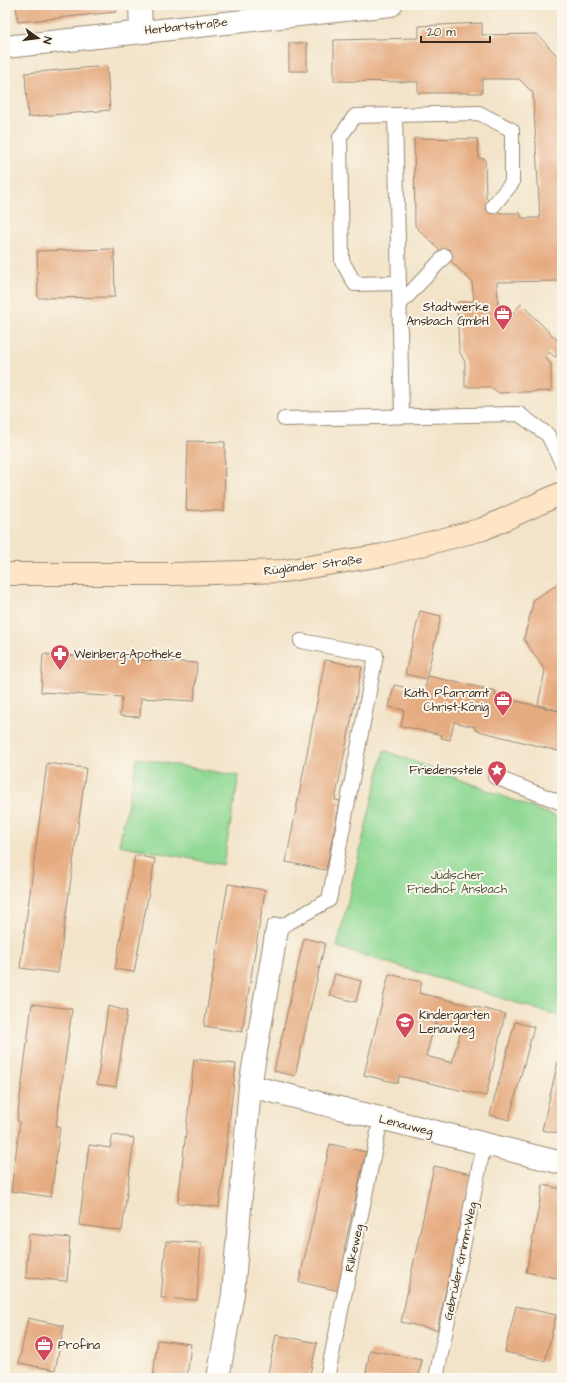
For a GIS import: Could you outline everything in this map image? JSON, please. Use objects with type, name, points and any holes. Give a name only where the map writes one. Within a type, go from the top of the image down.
[{"type":"main road","name":"Rügländer Straße","points":[[5,574],[173,574],[284,571],[383,555],[483,529],[562,493]]},
{"type":"street","points":[[140,5],[141,31]]},
{"type":"street","name":"Herbartstraße","points":[[5,47],[353,7],[391,5]]},
{"type":"street","points":[[218,1378],[233,1294],[250,1086],[277,929]]},
{"type":"street","name":"Lenauweg","points":[[250,1086],[562,1163]]},
{"type":"lane","points":[[399,283],[355,284],[342,261],[340,137],[355,116],[479,113],[512,130],[512,184],[493,206]]},
{"type":"lane","points":[[395,115],[402,416]]},
{"type":"lane","points":[[400,304],[446,256]]},
{"type":"lane","points":[[284,419],[519,414],[548,435],[562,463]]},
{"type":"lane","points":[[277,929],[329,900],[376,655],[301,641]]},
{"type":"lane","points":[[495,777],[562,803]]},
{"type":"lane","name":"Rilkeweg","points":[[327,1378],[381,1118]]},
{"type":"lane","name":"Gebrüder-Grimm-Weg","points":[[436,1378],[484,1144]]},
{"type":"green space","name":"Jüdischer Friedhof Ansbach","points":[[384,750],[562,819],[562,1017],[337,947]]},
{"type":"green space","points":[[137,758],[239,776],[223,865],[119,845]]},
{"type":"building","points":[[16,5],[116,5],[116,12],[18,22]]},
{"type":"building","points":[[482,23],[482,35],[537,34],[562,61],[562,281],[497,282],[498,306],[509,317],[521,304],[562,345],[562,349],[555,357],[549,352],[545,358],[551,364],[551,391],[499,393],[490,387],[465,387],[465,362],[459,351],[457,302],[474,302],[472,282],[415,226],[414,138],[477,139],[479,158],[485,159],[486,198],[500,213],[520,213],[522,218],[540,218],[533,93],[519,79],[482,79],[482,93],[418,93],[418,82],[334,81],[334,40],[419,38],[419,26]]},
{"type":"building","points":[[289,43],[307,43],[307,71],[289,71]]},
{"type":"building","points":[[107,66],[110,110],[28,117],[25,73]]},
{"type":"building","points":[[114,249],[115,297],[38,298],[37,251]]},
{"type":"building","points":[[188,441],[225,442],[224,511],[186,510]]},
{"type":"building","points":[[562,582],[562,711],[538,705],[545,671],[524,639],[534,599]]},
{"type":"building","points":[[420,611],[441,616],[426,679],[405,674]]},
{"type":"building","points":[[43,654],[197,663],[194,701],[141,698],[140,717],[120,716],[122,697],[41,692]]},
{"type":"building","points":[[325,660],[362,667],[335,800],[340,801],[326,870],[286,862]]},
{"type":"building","points":[[428,676],[496,691],[495,696],[562,712],[562,752],[475,730],[475,727],[454,722],[450,740],[441,738],[442,735],[401,726],[404,710],[389,707],[394,685],[424,692]]},
{"type":"building","points":[[47,763],[86,768],[58,973],[20,968]]},
{"type":"building","points":[[135,855],[155,859],[134,972],[115,969]]},
{"type":"building","points":[[228,884],[265,890],[242,1032],[204,1026]]},
{"type":"building","points":[[304,938],[325,943],[295,1076],[274,1071]]},
{"type":"building","points":[[335,974],[361,981],[356,1002],[329,995]]},
{"type":"building","points":[[389,974],[422,982],[419,993],[505,1014],[486,1096],[399,1076],[398,1083],[364,1075]],"holes":[[[435,1023],[461,1030],[452,1063],[426,1056]]]},
{"type":"building","points":[[32,1004],[72,1009],[56,1127],[60,1127],[51,1197],[11,1191],[20,1122],[17,1121]]},
{"type":"building","points":[[108,1006],[127,1011],[116,1087],[97,1084]]},
{"type":"building","points":[[515,1022],[534,1027],[509,1120],[490,1115]]},
{"type":"building","points":[[562,1049],[562,1134],[542,1130]]},
{"type":"building","points":[[194,1059],[236,1064],[219,1207],[178,1203]]},
{"type":"building","points":[[113,1135],[134,1138],[122,1231],[79,1225],[89,1145],[110,1148]]},
{"type":"building","points":[[330,1144],[366,1152],[344,1249],[349,1251],[340,1291],[299,1282]]},
{"type":"building","points":[[434,1166],[471,1174],[437,1330],[401,1322]]},
{"type":"building","points":[[543,1185],[562,1189],[562,1279],[526,1272]]},
{"type":"building","points":[[29,1234],[70,1238],[67,1281],[26,1278]]},
{"type":"building","points":[[166,1241],[201,1243],[197,1300],[161,1298]]},
{"type":"building","points":[[516,1306],[556,1315],[545,1361],[505,1352]]},
{"type":"building","points":[[28,1318],[64,1326],[55,1370],[19,1363]]},
{"type":"building","points":[[276,1335],[317,1343],[309,1378],[267,1378]]},
{"type":"building","points":[[157,1340],[191,1344],[187,1378],[153,1378]]},
{"type":"building","points":[[370,1350],[422,1360],[418,1378],[365,1378]]},
{"type":"place","name":"Stadtwerke Ansbach GmbH","points":[[503,331]]},
{"type":"place","name":"Weinberg-Apotheke","points":[[60,671]]},
{"type":"place","name":"Kath. Pfarramt Christ-König","points":[[503,717]]},
{"type":"place","name":"Friedensstele","points":[[497,787]]},
{"type":"place","name":"Kindergarten Lenauweg","points":[[405,1039]]},
{"type":"place","name":"Profina","points":[[44,1362]]}]
